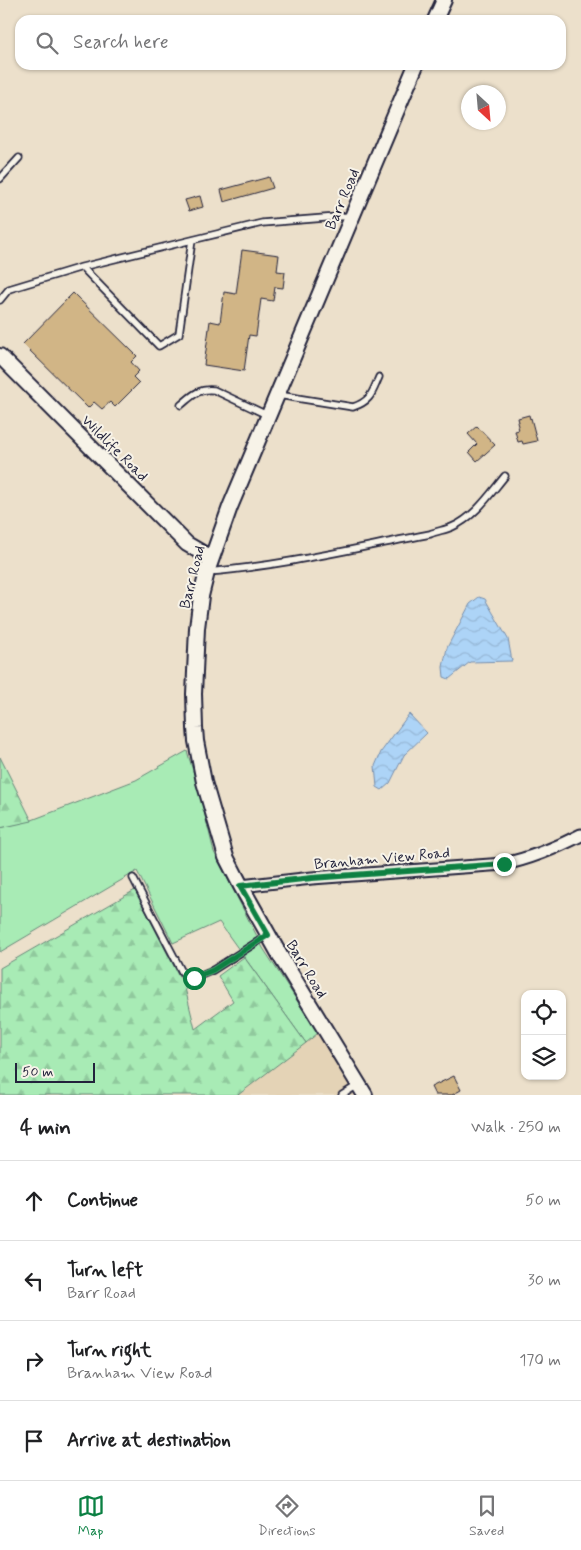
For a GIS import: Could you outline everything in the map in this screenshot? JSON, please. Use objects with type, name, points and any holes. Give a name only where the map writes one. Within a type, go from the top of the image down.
[{"type":"street","points":[[437,15],[444,0]]},
{"type":"street","name":"Barr Road","points":[[362,1090],[268,935],[226,858],[204,782],[196,742],[194,694],[197,628],[201,596],[209,565],[230,507],[414,70]]},
{"type":"street","name":"Wildlife Road","points":[[0,356],[209,565]]},
{"type":"street","name":"Branham View Road","points":[[240,886],[312,878],[504,864],[547,852],[581,835]]},
{"type":"lane","points":[[0,179],[19,158]]},
{"type":"lane","points":[[0,300],[9,289],[82,268],[262,223],[352,216]]},
{"type":"lane","points":[[82,268],[159,346],[179,334],[192,240]]},
{"type":"lane","points":[[278,395],[353,407],[361,405],[371,396],[379,377]]},
{"type":"lane","points":[[181,405],[196,392],[206,389],[214,390],[269,416]]},
{"type":"lane","points":[[209,565],[234,570],[430,534],[464,519],[478,508],[505,476]]},
{"type":"lane","points":[[133,878],[182,972],[194,978],[213,970],[268,935]]},
{"type":"lane","points":[[342,1095],[362,1090]]},
{"type":"shaded area","points":[[324,1028],[365,1095],[238,1095]]},
{"type":"green space","points":[[187,751],[214,852],[263,948],[318,1033],[306,1043],[219,922],[173,943],[137,871],[0,952],[0,828],[32,820],[136,780]]},
{"type":"green space","points":[[0,757],[32,821],[0,828]]},
{"type":"green space","points":[[135,890],[185,988],[195,1029],[233,1001],[218,976],[244,957],[306,1043],[238,1095],[0,1095],[0,968]]},
{"type":"water","points":[[479,597],[485,599],[508,639],[512,661],[470,662],[449,679],[444,677],[443,667],[447,648],[470,604]]},
{"type":"water","points":[[409,714],[427,733],[404,755],[390,783],[382,790],[377,787],[375,766],[381,752]]},
{"type":"building","points":[[269,177],[273,188],[224,202],[221,190]]},
{"type":"building","points":[[200,196],[203,207],[189,211],[185,200]]},
{"type":"building","points":[[242,250],[279,255],[277,271],[285,272],[283,288],[275,287],[273,301],[261,299],[256,336],[249,335],[244,371],[204,365],[210,321],[220,323],[224,292],[236,294]]},
{"type":"building","points":[[73,293],[137,356],[131,362],[139,371],[133,377],[139,383],[115,407],[110,402],[102,409],[94,402],[88,408],[23,344]]},
{"type":"building","points":[[529,415],[537,441],[523,444],[522,441],[518,442],[515,431],[519,430],[518,418]]},
{"type":"building","points":[[477,426],[495,445],[477,461],[469,452],[477,444],[468,434]]},
{"type":"building","points":[[454,1076],[461,1090],[452,1095],[435,1095],[431,1087]]},
{"type":"route","points":[[194,978],[213,970],[268,935],[240,886],[312,878],[504,864]]}]
